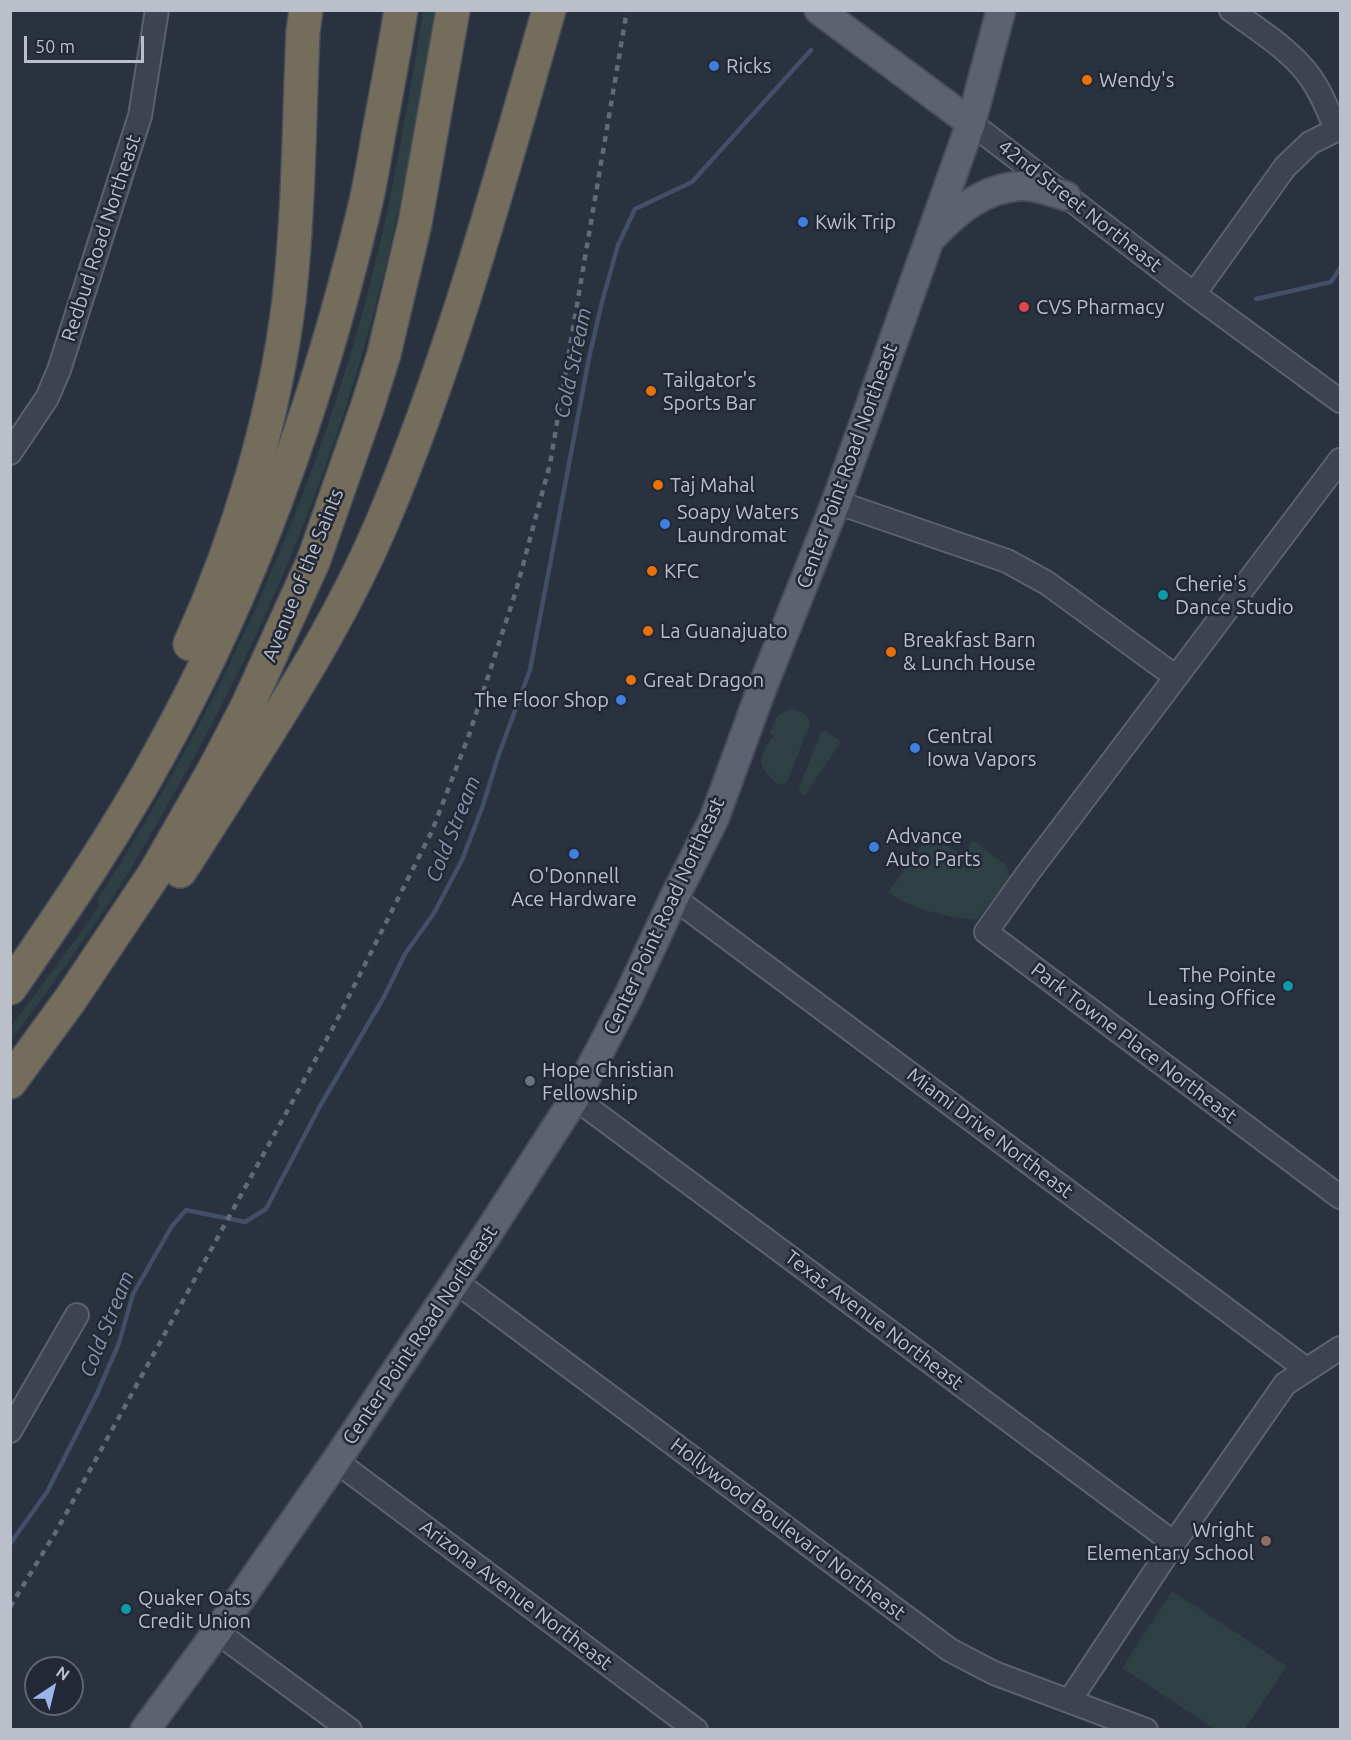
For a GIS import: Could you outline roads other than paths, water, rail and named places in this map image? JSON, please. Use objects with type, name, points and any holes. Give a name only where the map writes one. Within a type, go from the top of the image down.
[{"type":"highway","points":[[116,829],[147,740],[203,616],[242,509],[270,414],[289,300],[306,10]]},
{"type":"highway","points":[[10,988],[69,904],[164,747],[212,650],[259,541],[303,424],[334,326],[365,207],[401,10]]},
{"type":"highway","name":"Avenue of the Saints","points":[[10,1082],[70,1000],[155,873],[214,770],[246,707],[313,562],[368,408],[384,354],[414,223],[453,10]]},
{"type":"highway","points":[[70,1000],[143,926],[192,854],[307,670],[381,525],[432,396],[474,269],[549,10]]},
{"type":"main road","name":"42nd Street Northeast","points":[[819,10],[971,123]]},
{"type":"main road","name":"Center Point Road Northeast","points":[[145,1730],[217,1632],[336,1461],[540,1155],[575,1098],[629,995],[714,819],[762,688],[836,502],[971,123],[1001,10]]},
{"type":"main road","points":[[929,241],[963,207],[991,192],[1022,186],[1066,196]]},
{"type":"street","name":"Redbud Road Northeast","points":[[10,453],[47,398],[59,370],[140,116],[157,10]]},
{"type":"street","points":[[1194,294],[1285,167],[1310,143],[1338,128],[1322,96],[1290,54],[1231,10]]},
{"type":"street","name":"42nd Street Northeast","points":[[971,123],[1194,294],[1341,401]]},
{"type":"street","points":[[836,502],[1007,561],[1047,583],[1176,677],[1341,460]]},
{"type":"street","name":"Park Towne Place Northeast","points":[[1176,677],[986,932],[1341,1197]]},
{"type":"street","name":"Miami Drive Northeast","points":[[674,898],[1306,1369]]},
{"type":"street","name":"Texas Avenue Northeast","points":[[575,1098],[1174,1543]]},
{"type":"street","name":"Hollywood Boulevard Northeast","points":[[456,1282],[950,1650],[994,1673],[1146,1730]]},
{"type":"street","points":[[10,1431],[77,1316]]},
{"type":"street","points":[[1070,1700],[1174,1543],[1285,1384],[1341,1348]]},
{"type":"street","name":"Arizona Avenue Northeast","points":[[336,1461],[696,1730]]},
{"type":"street","points":[[217,1632],[350,1730]]},
{"type":"waterway","name":"Cold Stream","points":[[10,1544],[47,1492],[97,1394],[119,1343],[133,1294],[172,1226],[186,1210],[245,1222],[266,1209],[320,1106],[384,997],[405,954],[434,913],[462,860],[530,670],[589,358],[618,245],[635,209],[692,182],[811,50]]},
{"type":"waterway","points":[[1256,299],[1331,282],[1340,268]]},
{"type":"railway","points":[[10,1607],[57,1530],[335,1024],[432,831],[469,735],[516,591],[550,464],[627,10]]},
{"type":"place","name":"Ricks","points":[[714,66]]},
{"type":"place","name":"Wendy's","points":[[1087,80]]},
{"type":"place","name":"Kwik Trip","points":[[803,222]]},
{"type":"place","name":"CVS Pharmacy","points":[[1024,307]]},
{"type":"place","name":"Tailgator's Sports Bar","points":[[651,391]]},
{"type":"place","name":"Taj Mahal","points":[[658,485]]},
{"type":"place","name":"Soapy Waters Laundromat","points":[[665,524]]},
{"type":"place","name":"KFC","points":[[652,571]]},
{"type":"place","name":"Cherie's Dance Studio","points":[[1163,595]]},
{"type":"place","name":"La Guanajuato","points":[[648,631]]},
{"type":"place","name":"Breakfast Barn & Lunch House","points":[[891,652]]},
{"type":"place","name":"Great Dragon","points":[[631,680]]},
{"type":"place","name":"The Floor Shop","points":[[621,700]]},
{"type":"place","name":"Central Iowa Vapors","points":[[915,748]]},
{"type":"place","name":"Advance Auto Parts","points":[[874,847]]},
{"type":"place","name":"O'Donnell Ace Hardware","points":[[574,854]]},
{"type":"place","name":"The Pointe Leasing Office","points":[[1288,986]]},
{"type":"place","name":"Hope Christian Fellowship","points":[[530,1081]]},
{"type":"place","name":"Wright Elementary School","points":[[1266,1541]]},
{"type":"place","name":"Quaker Oats Credit Union","points":[[126,1609]]}]
